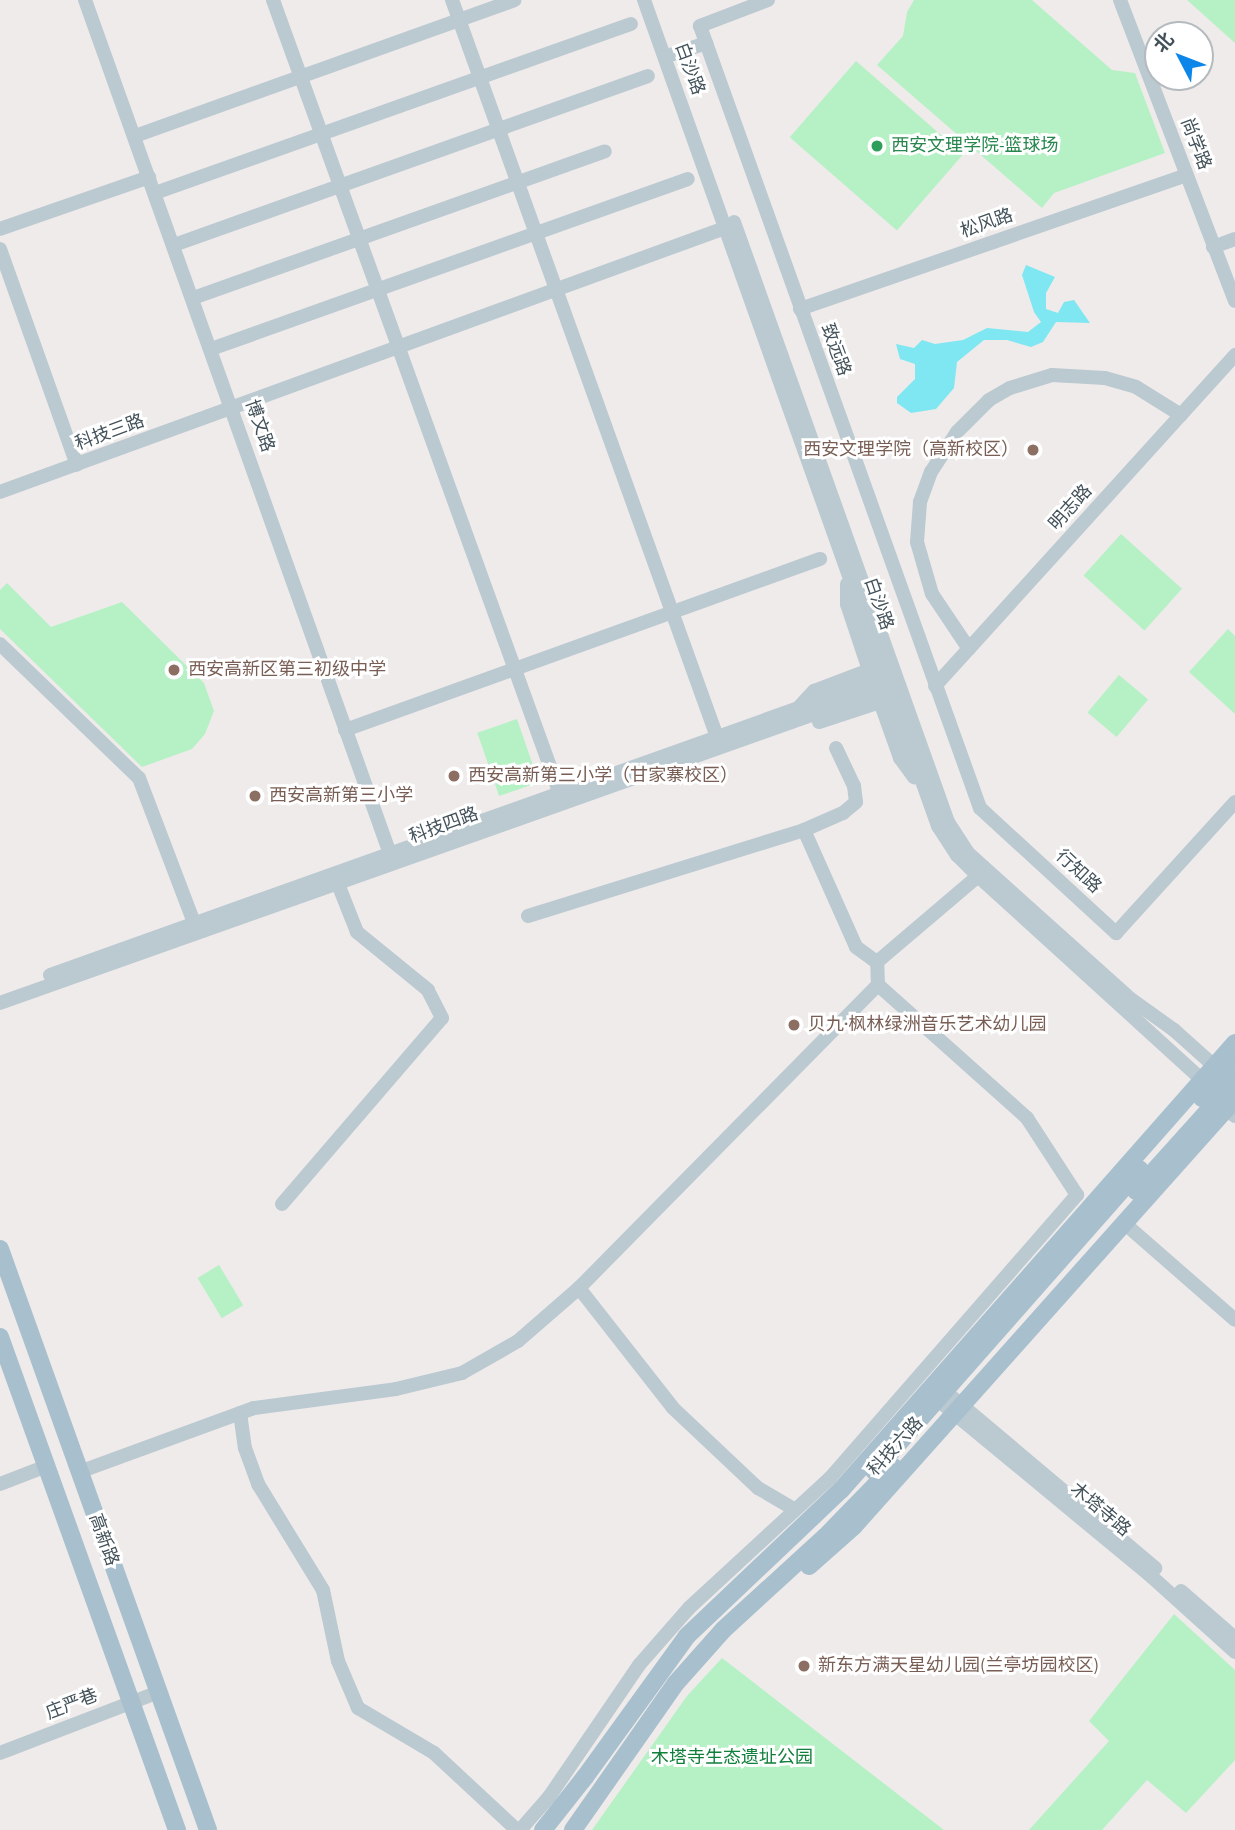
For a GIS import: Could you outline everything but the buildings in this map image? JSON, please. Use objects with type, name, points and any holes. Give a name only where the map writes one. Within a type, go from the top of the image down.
[{"type":"main road","points":[[587,1830],[692,1682],[748,1621],[854,1527],[950,1403],[1124,1223],[1225,1090],[1235,1043]]},
{"type":"main road","points":[[543,1830],[585,1777],[687,1636],[841,1490],[1225,1090]]},
{"type":"main road","name":"科技六路","points":[[573,1830],[676,1683],[723,1630],[848,1514],[950,1403],[1225,1090]]},
{"type":"main road","name":"高新路","points":[[0,1249],[208,1830]]},
{"type":"main road","name":"高新路","points":[[0,1336],[177,1830]]},
{"type":"main road","name":"科技六路","points":[[558,1830],[584,1799],[671,1672],[713,1624],[753,1585],[819,1529],[950,1403]]},
{"type":"street","name":"博文路","points":[[85,0],[392,859]]},
{"type":"street","points":[[273,0],[560,794]]},
{"type":"street","points":[[452,0],[717,737]]},
{"type":"street","points":[[135,136],[514,0]]},
{"type":"street","name":"白沙路","points":[[644,0],[730,226],[883,684],[948,822],[968,853],[1132,1000],[1174,1030],[1225,1090]]},
{"type":"street","name":"白沙路","points":[[654,0],[883,684],[938,825],[957,855],[978,876],[1225,1090]]},
{"type":"street","name":"致远路","points":[[768,0],[700,26],[935,686]]},
{"type":"street","name":"尚学路","points":[[1120,0],[1235,301]]},
{"type":"street","points":[[155,193],[631,24]]},
{"type":"street","points":[[673,54],[706,43]]},
{"type":"street","points":[[174,245],[648,76]]},
{"type":"street","points":[[193,298],[605,151]]},
{"type":"street","name":"松风路","points":[[800,309],[1186,175]]},
{"type":"street","points":[[0,229],[149,177]]},
{"type":"street","points":[[211,349],[688,179]]},
{"type":"street","name":"科技三路","points":[[0,492],[730,226]]},
{"type":"street","points":[[1213,247],[1235,239]]},
{"type":"street","points":[[0,249],[77,465]]},
{"type":"street","name":"明志路","points":[[935,686],[1235,355]]},
{"type":"street","points":[[969,649],[932,594],[917,542],[920,502],[931,472],[957,432],[1000,394],[1027,380],[1052,375],[1105,378],[1136,387],[1181,415]]},
{"type":"street","points":[[345,730],[820,559]]},
{"type":"street","points":[[0,644],[139,778],[195,927]]},
{"type":"street","name":"科技四路","points":[[0,1003],[195,927],[338,884],[392,859],[717,737],[797,709],[883,684]]},
{"type":"street","name":"科技四路","points":[[0,993],[790,723],[883,684]]},
{"type":"street","name":"行知路","points":[[935,686],[980,808],[1116,933],[1235,802]]},
{"type":"street","points":[[528,916],[804,830],[843,813],[856,802],[855,786],[836,748]]},
{"type":"street","points":[[804,830],[856,947],[877,962]]},
{"type":"street","points":[[877,962],[978,876]]},
{"type":"street","points":[[282,1205],[442,1018],[428,990],[357,932],[338,884]]},
{"type":"street","points":[[240,1413],[245,1448],[258,1484],[323,1590],[338,1661],[358,1708],[434,1753],[519,1830],[550,1797],[639,1665],[689,1608],[830,1478],[1077,1195],[1027,1118],[878,985],[877,962]]},
{"type":"street","points":[[79,1472],[254,1408],[396,1389],[462,1373],[518,1341],[579,1288],[878,985]]},
{"type":"street","points":[[1124,1223],[1235,1320]]},
{"type":"street","points":[[579,1288],[673,1408],[758,1488],[794,1509]]},
{"type":"street","name":"木塔寺路","points":[[950,1403],[1235,1638]]},
{"type":"street","name":"木塔寺路","points":[[950,1403],[1235,1652]]},
{"type":"street","points":[[0,1483],[47,1466]]},
{"type":"street","name":"庄严巷","points":[[0,1753],[159,1692]]},
{"type":"green space","points":[[914,0],[1032,0],[1112,70],[1135,73],[1165,153],[1054,193],[1042,208],[877,65],[903,36],[907,12]]},
{"type":"green space","points":[[1187,0],[1235,0],[1235,43],[1214,24],[1214,21],[1210,21]]},
{"type":"green space","name":"西安文理学院-篮球场","points":[[856,61],[963,154],[897,230],[790,137]]},
{"type":"green space","points":[[1121,534],[1182,589],[1144,630],[1084,576]]},
{"type":"green space","points":[[7,583],[51,627],[122,602],[204,683],[214,711],[205,734],[192,749],[142,767],[0,629],[0,590]]},
{"type":"green space","points":[[1228,629],[1235,636],[1235,714],[1189,672]]},
{"type":"green space","points":[[1119,675],[1148,699],[1117,737],[1088,713]]},
{"type":"green space","points":[[517,719],[539,782],[499,796],[477,733]]},
{"type":"green space","points":[[219,1265],[243,1305],[222,1318],[198,1278]]},
{"type":"green space","points":[[1174,1614],[1235,1670],[1235,1760],[1186,1813],[1147,1780],[1102,1830],[1029,1830],[1109,1741],[1089,1721]]},
{"type":"green space","name":"木塔寺生态遗址公园","points":[[722,1658],[944,1830],[592,1830],[687,1696]]},
{"type":"water","points":[[1026,265],[1055,277],[1046,293],[1046,309],[1058,313],[1064,302],[1074,300],[1090,323],[1056,322],[1043,342],[1031,347],[1007,340],[984,340],[957,362],[954,388],[936,409],[911,413],[897,403],[897,397],[915,379],[915,364],[900,359],[896,344],[914,348],[922,340],[935,344],[963,340],[987,328],[1028,332],[1041,322],[1034,312],[1022,275]]},
{"type":"place","name":"西安文理学院-篮球场","points":[[877,146]]},
{"type":"place","name":"西安文理学院（高新校区）","points":[[1033,450]]},
{"type":"place","name":"西安高新区第三初级中学","points":[[174,670]]},
{"type":"place","name":"西安高新第三小学（甘家寨校区）","points":[[454,776]]},
{"type":"place","name":"西安高新第三小学","points":[[255,796]]},
{"type":"place","name":"贝九·枫林绿洲音乐艺术幼儿园","points":[[794,1025]]},
{"type":"place","name":"新东方满天星幼儿园(兰亭坊园校区)","points":[[804,1666]]}]
